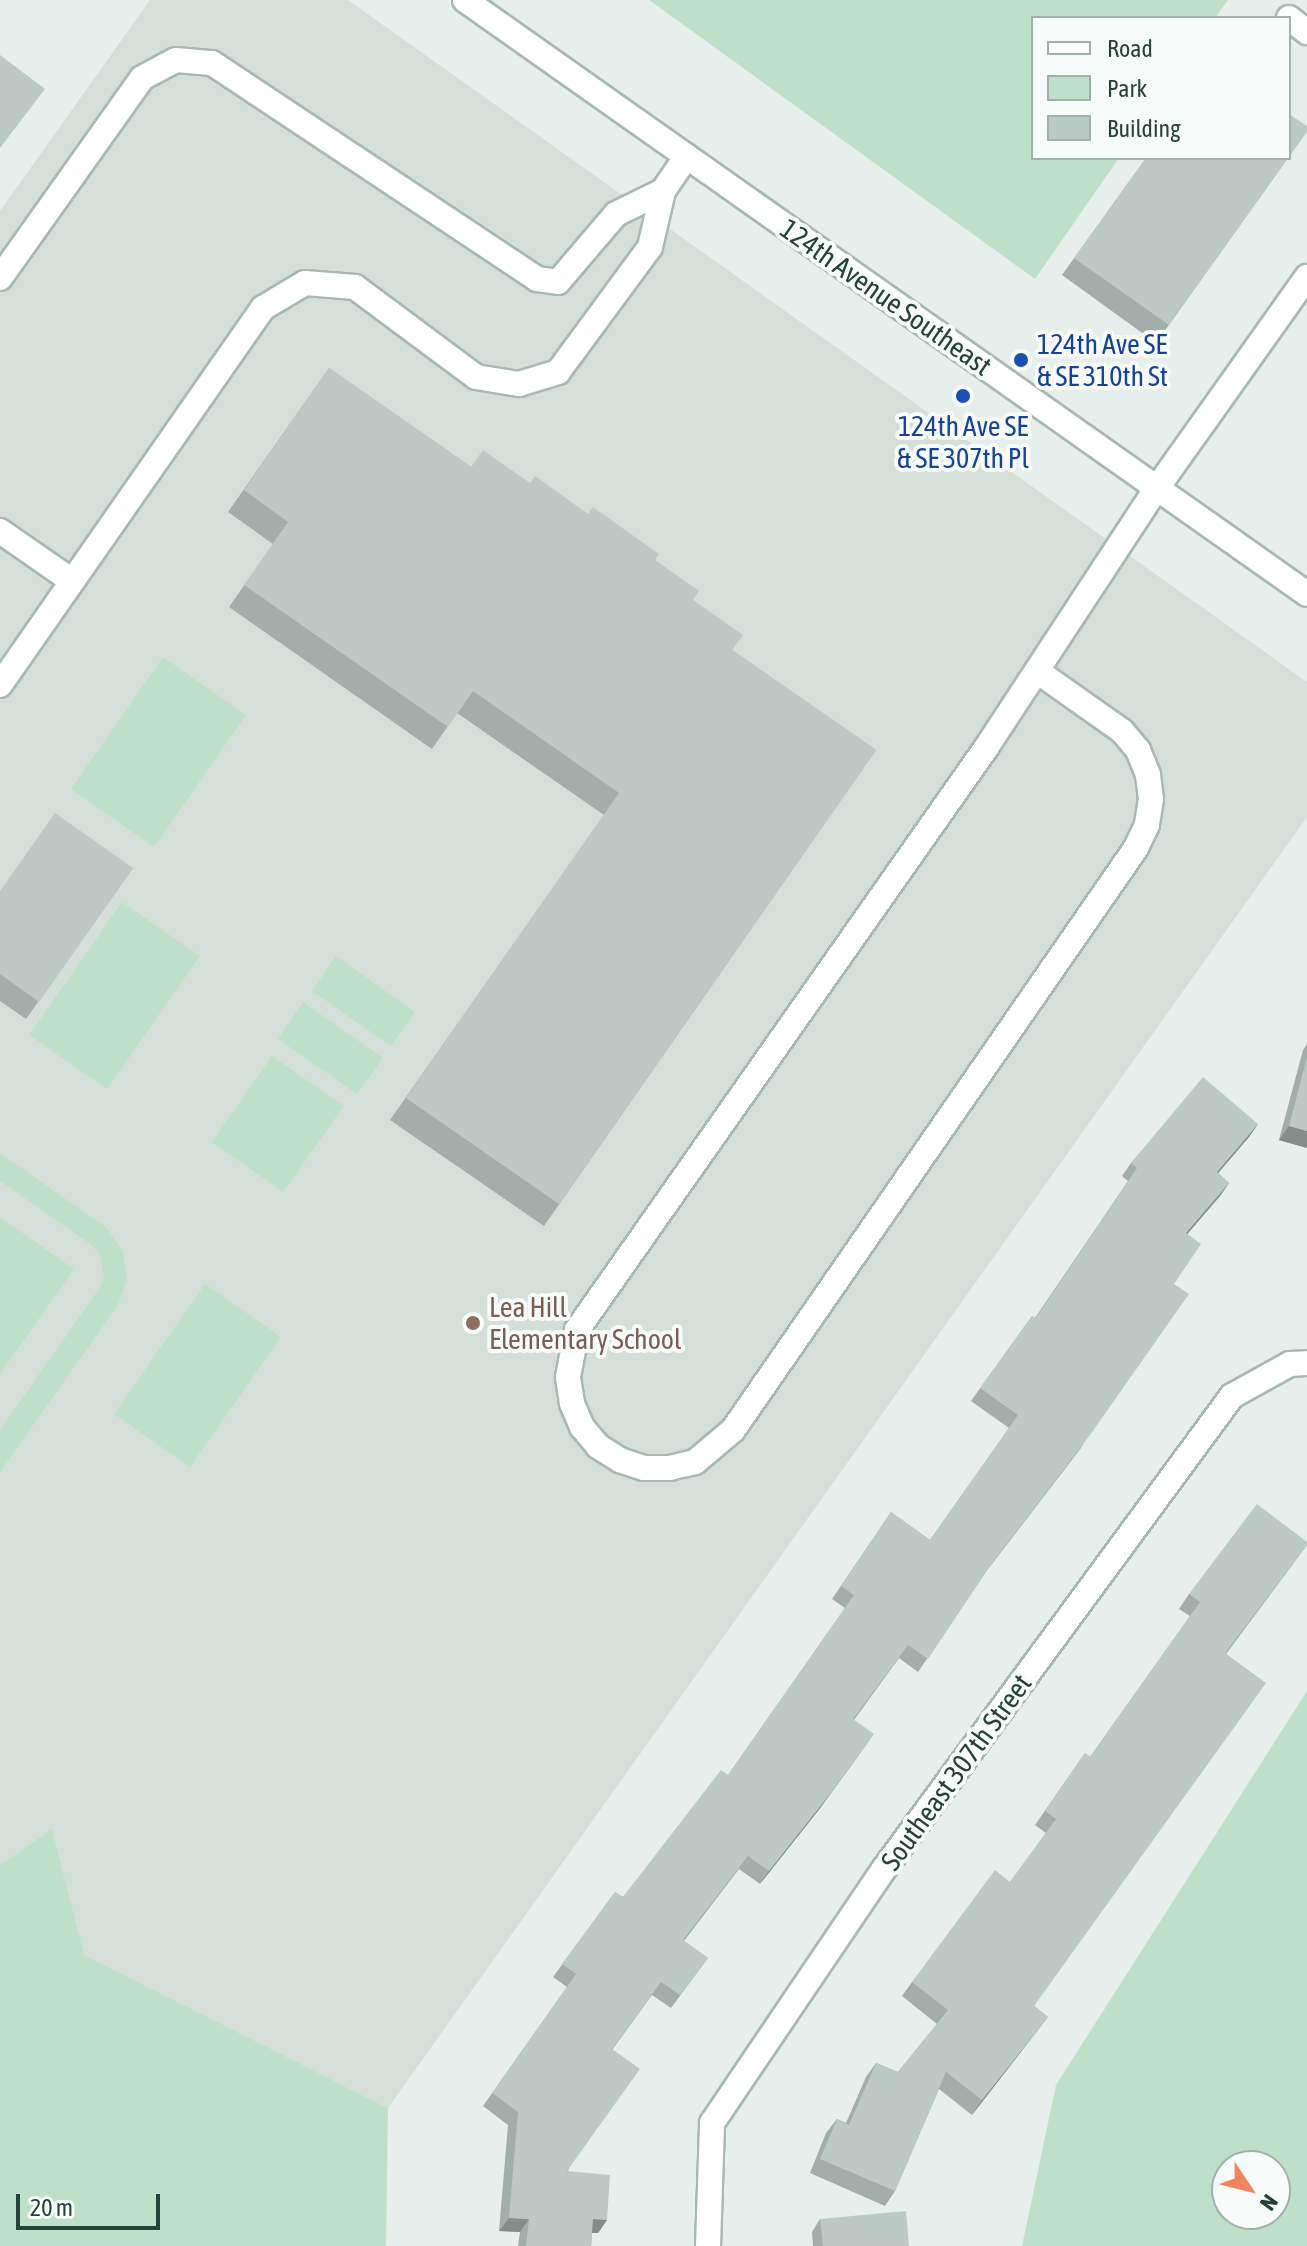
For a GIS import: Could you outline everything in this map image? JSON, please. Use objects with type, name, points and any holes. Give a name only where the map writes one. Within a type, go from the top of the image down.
[{"type":"street","name":"124th Avenue Southeast","points":[[465,0],[1307,594]]},
{"type":"street","points":[[0,278],[142,78],[176,60],[212,63],[537,279],[558,282],[616,214],[663,191]]},
{"type":"street","points":[[0,685],[263,308],[305,283],[355,287],[476,377],[519,384],[558,372],[650,247],[663,191],[687,156]]},
{"type":"street","points":[[1037,671],[1122,731],[1138,750],[1148,775],[1151,799],[1147,825],[1136,848],[733,1430],[695,1462],[670,1468],[644,1468],[620,1460],[598,1446],[582,1427],[572,1403],[568,1377],[577,1330],[1037,671],[1157,488],[1307,277]]},
{"type":"street","points":[[0,531],[72,581]]},
{"type":"street","name":"Southeast 307th Street","points":[[708,2246],[712,2123],[876,1881],[1232,1396],[1290,1364],[1307,1363]]},
{"type":"shaded area","name":"Lea Hill Elementary School","points":[[150,0],[348,0],[1307,682],[1307,817],[388,2108],[83,1955],[52,1830],[0,1865],[0,211]]},
{"type":"green space","points":[[649,0],[1228,0],[1216,16],[1031,16],[1031,160],[1118,160],[1035,279]]},
{"type":"green space","points":[[163,657],[246,715],[154,847],[71,789]]},
{"type":"green space","points":[[122,902],[200,956],[107,1089],[29,1035]]},
{"type":"green space","points":[[336,956],[415,1012],[391,1046],[312,991]]},
{"type":"green space","points":[[303,1002],[383,1058],[357,1094],[278,1039]]},
{"type":"green space","points":[[272,1056],[344,1106],[283,1192],[212,1142]]},
{"type":"green space","points":[[0,1153],[107,1228],[123,1252],[127,1280],[118,1305],[0,1472],[0,1430],[101,1286],[104,1276],[99,1253],[89,1243],[0,1181]]},
{"type":"green space","points":[[0,1217],[74,1269],[0,1374]]},
{"type":"green space","points":[[205,1284],[281,1337],[190,1467],[114,1414]]},
{"type":"green space","points":[[1307,1691],[1307,2246],[1022,2246],[1056,2085]]},
{"type":"green space","points":[[52,1829],[84,1955],[388,2108],[386,2246],[0,2246],[0,1865]]},
{"type":"building","points":[[0,55],[45,89],[0,148]]},
{"type":"building","points":[[1291,115],[1307,126],[1307,132],[1291,154]]},
{"type":"building","points":[[1145,160],[1287,160],[1169,325],[1074,258]]},
{"type":"building","points":[[329,368],[471,467],[483,450],[530,483],[535,476],[588,514],[593,507],[659,554],[655,560],[699,591],[693,600],[743,635],[732,650],[876,750],[559,1204],[406,1098],[619,793],[473,691],[448,727],[244,585],[288,522],[244,490]]},
{"type":"building","points":[[55,813],[133,868],[39,1002],[0,974],[0,891]]},
{"type":"building","points":[[1307,1057],[1307,1131],[1289,1126]]},
{"type":"building","points":[[1203,1077],[1258,1124],[1217,1172],[1229,1183],[1186,1233],[1201,1244],[1174,1284],[1189,1294],[1090,1435],[992,1563],[928,1659],[908,1645],[853,1719],[874,1734],[830,1794],[769,1871],[748,1856],[683,1940],[708,1958],[680,1995],[661,1982],[612,2049],[640,2069],[567,2171],[610,2175],[607,2220],[593,2219],[591,2246],[526,2246],[529,2219],[509,2218],[518,2112],[492,2093],[576,1974],[562,1964],[615,1892],[623,1897],[721,1770],[728,1775],[854,1595],[841,1586],[891,1512],[930,1540],[1018,1415],[980,1388],[1032,1316],[1036,1318],[1137,1168],[1131,1163]]},
{"type":"building","points":[[1257,1504],[1307,1542],[1225,1653],[1266,1683],[1034,2006],[1048,2017],[982,2100],[946,2072],[895,2191],[820,2159],[837,2119],[849,2125],[876,2063],[898,2072],[948,2010],[912,1982],[995,1870],[1010,1882],[1056,1819],[1045,1811],[1085,1753],[1090,1757],[1200,1602],[1189,1594]]},
{"type":"building","points":[[906,2211],[909,2246],[823,2246],[820,2219]]},
{"type":"place","name":"124th Ave SE & SE 310th St","points":[[1021,360]]},
{"type":"place","name":"124th Ave SE & SE 307th Pl","points":[[963,396]]},
{"type":"place","name":"Lea Hill Elementary School","points":[[473,1323]]}]
